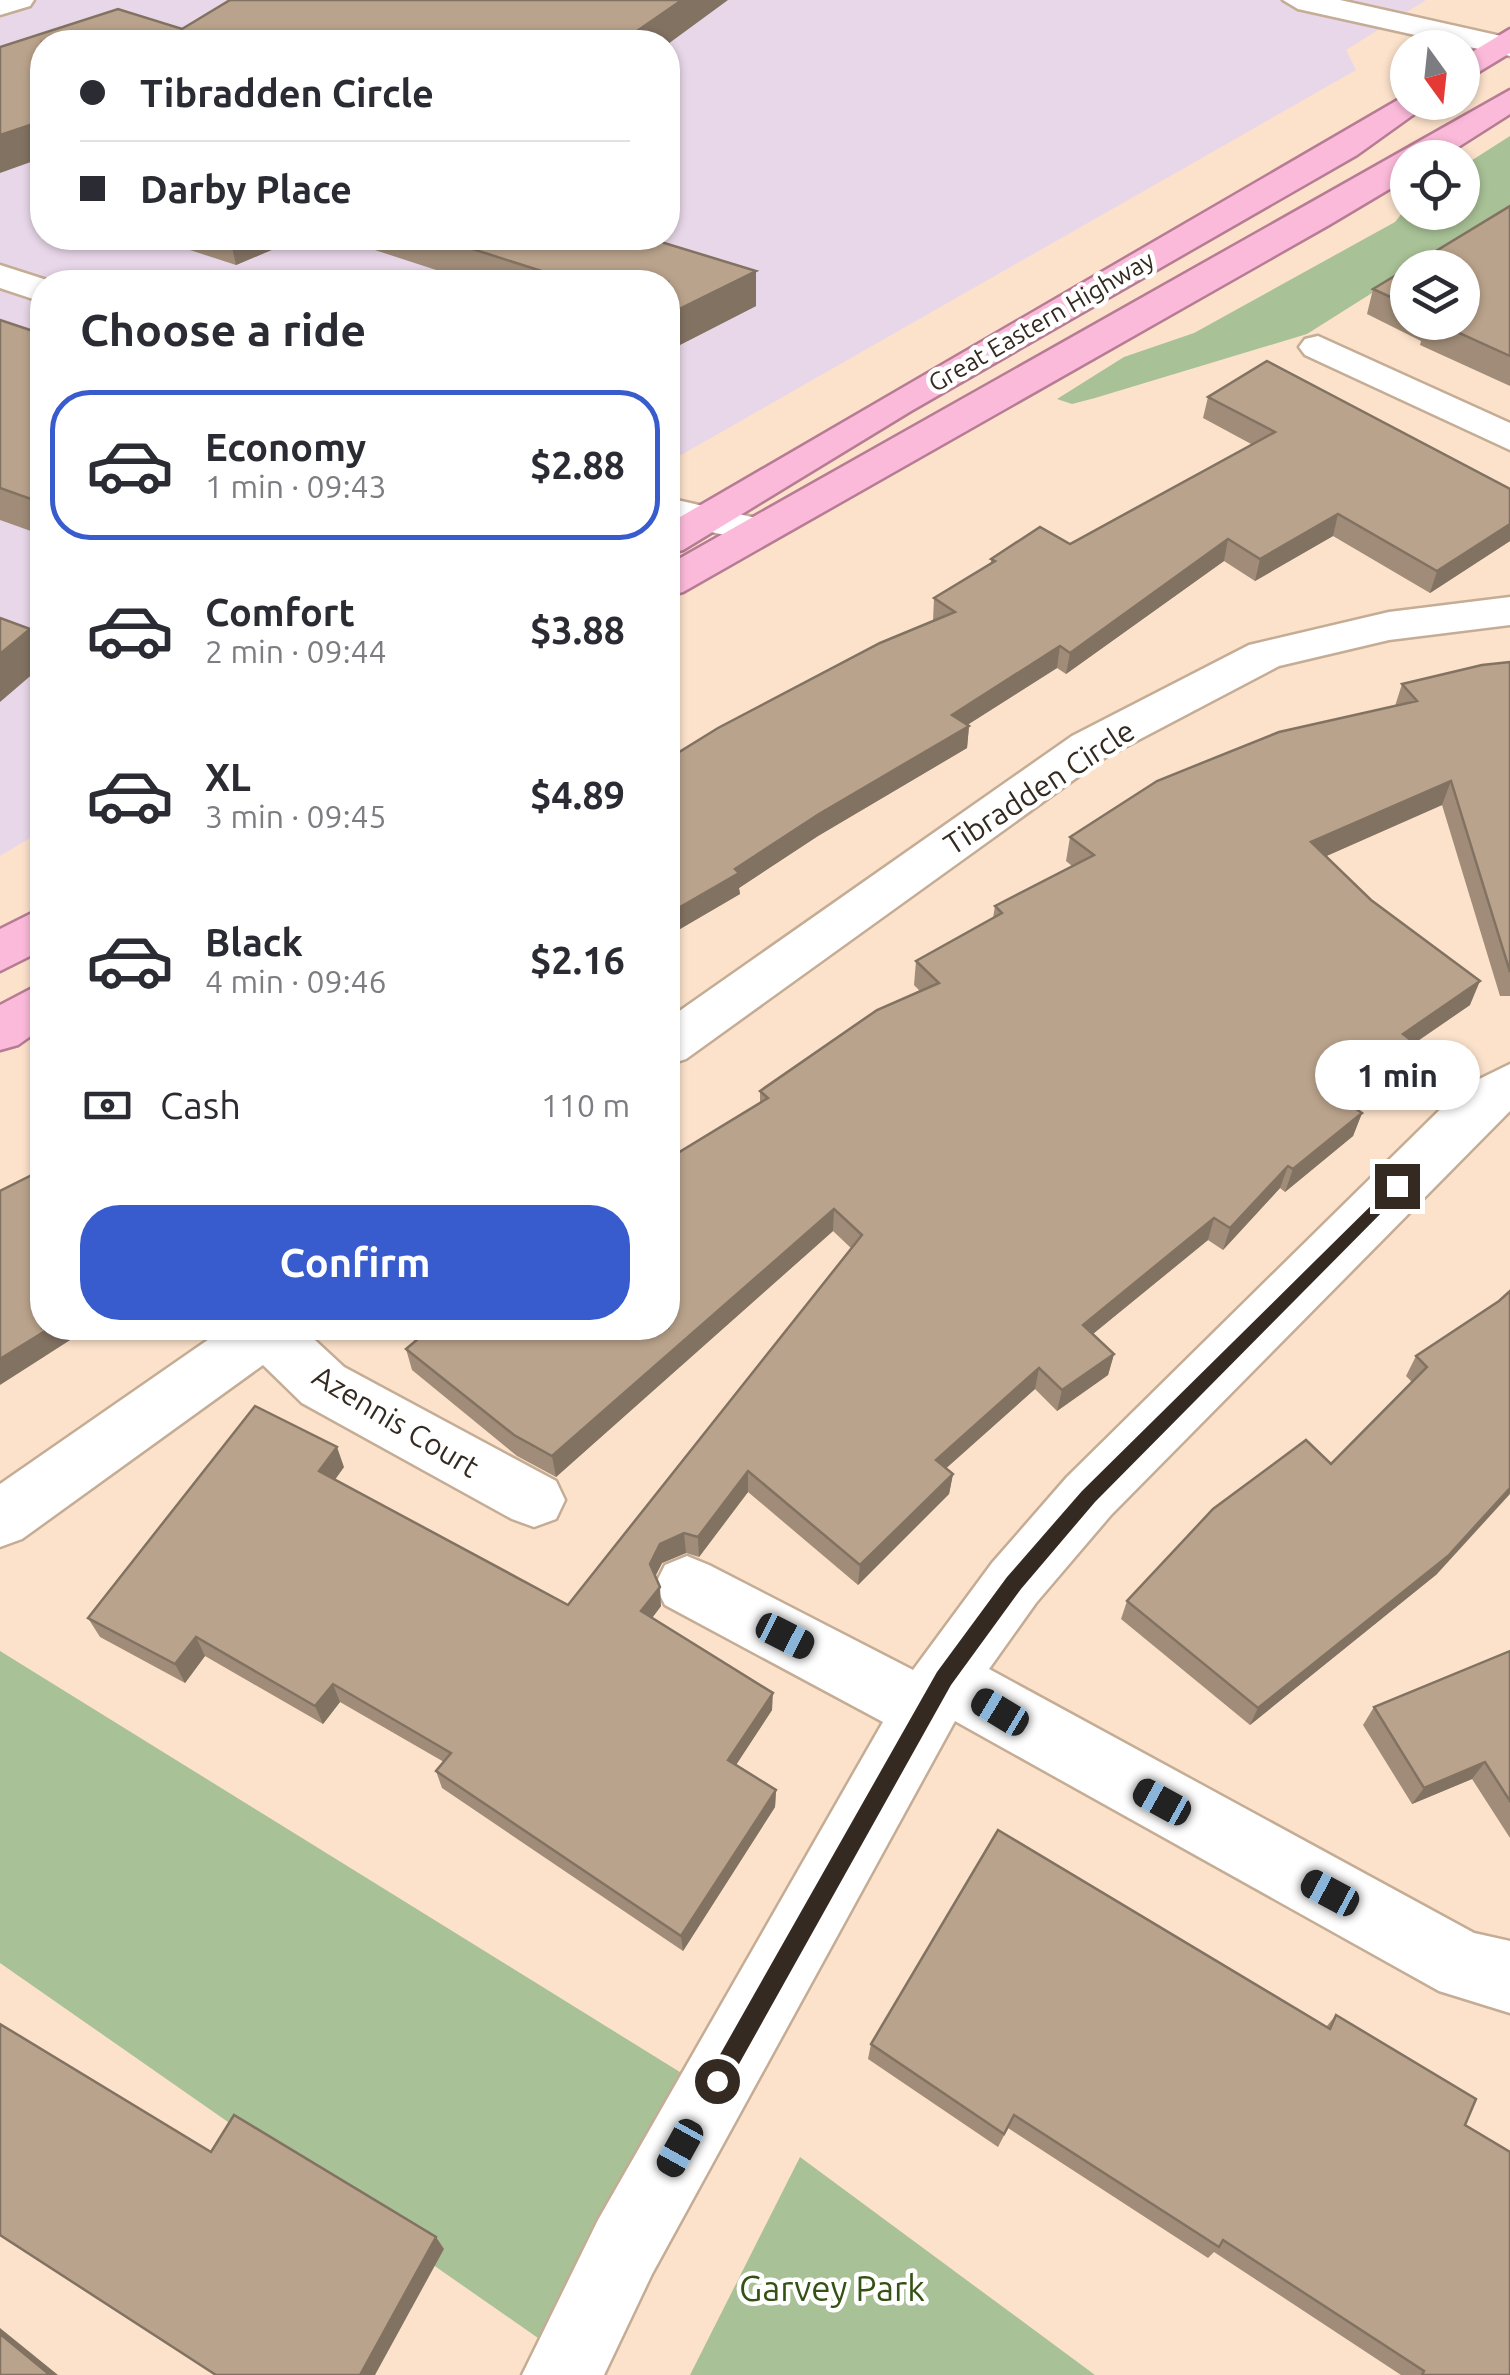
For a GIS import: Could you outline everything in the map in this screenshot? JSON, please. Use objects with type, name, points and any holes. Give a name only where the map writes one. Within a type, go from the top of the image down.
[{"type":"highway","points":[[1446,140],[1510,100]]},
{"type":"highway","name":"Great Eastern Highway","points":[[686,515],[897,403],[1345,148],[1390,118]]},
{"type":"highway","name":"Great Eastern Highway","points":[[680,576],[754,530],[1283,238],[1390,174]]},
{"type":"highway","points":[[0,952],[30,933]]},
{"type":"highway","points":[[0,1031],[30,1010]]},
{"type":"street","points":[[0,6],[19,0]]},
{"type":"street","points":[[1266,0],[1289,11],[1390,41]]},
{"type":"street","points":[[1298,0],[1491,56]]},
{"type":"street","points":[[0,276],[30,287]]},
{"type":"street","points":[[1318,347],[1510,438]]},
{"type":"street","points":[[686,515],[754,530]]},
{"type":"street","name":"Tibradden Circle","points":[[680,1037],[1088,747],[1265,654],[1389,626],[1510,611]]},
{"type":"street","points":[[562,2375],[625,2247],[935,1694],[1014,1583],[1089,1496],[1482,1102],[1510,1084]]},
{"type":"street","points":[[0,1520],[253,1340]]},
{"type":"street","name":"Azennis Court","points":[[279,1340],[323,1384],[534,1500]]},
{"type":"street","points":[[688,1585],[935,1694],[1028,1729],[1464,1966],[1510,1976]]},
{"type":"shaded area","points":[[18,0],[1426,0],[1346,50],[1356,70],[681,455],[680,270],[30,270],[30,838],[0,856],[0,6]]},
{"type":"green space","points":[[1510,136],[1510,206],[1480,225],[1480,155]]},
{"type":"green space","points":[[1390,225],[1390,230],[1472,230],[1440,250],[1390,250],[1390,282],[1307,334],[1072,404],[1057,399],[1124,357],[1194,333]]},
{"type":"green space","points":[[0,1651],[696,2082],[548,2345],[0,1963]]},
{"type":"green space","name":"Garvey Park","points":[[800,2157],[1095,2375],[690,2375]]},
{"type":"building","points":[[230,0],[682,0],[638,30],[53,30],[118,9],[182,29]]},
{"type":"building","points":[[30,37],[30,125],[0,135],[0,47]]},
{"type":"building","points":[[1510,206],[1510,356],[1475,340],[1480,340],[1480,250],[1438,250],[1471,230],[1480,230],[1480,224]]},
{"type":"building","points":[[680,248],[756,271],[680,309],[680,270],[538,270],[476,250]]},
{"type":"building","points":[[1390,279],[1390,297],[1373,289]]},
{"type":"building","points":[[0,320],[30,330],[30,499],[0,488]]},
{"type":"building","points":[[1267,361],[1510,489],[1510,524],[1437,571],[1338,514],[1260,559],[1228,539],[1070,653],[1060,646],[952,715],[969,726],[819,814],[735,869],[739,873],[680,907],[680,752],[880,643],[955,612],[934,598],[995,561],[991,559],[1040,527],[1070,544],[1275,432],[1208,397]]},
{"type":"building","points":[[0,618],[30,629],[0,654]]},
{"type":"building","points":[[1510,662],[1510,972],[1451,781],[1311,842],[1371,900],[1480,981],[1403,1034],[1416,1044],[1336,1095],[1362,1113],[1293,1169],[1288,1166],[1230,1228],[1214,1218],[1083,1325],[1114,1354],[1062,1390],[1039,1368],[936,1460],[953,1474],[860,1565],[748,1471],[698,1537],[684,1533],[660,1544],[650,1564],[660,1587],[641,1611],[773,1693],[728,1760],[776,1790],[681,1936],[436,1771],[451,1753],[333,1684],[315,1706],[196,1637],[175,1664],[88,1618],[255,1406],[337,1447],[319,1471],[568,1605],[862,1235],[834,1209],[552,1456],[514,1435],[406,1349],[417,1340],[680,1340],[680,1152],[768,1098],[760,1091],[877,1010],[939,983],[916,961],[1002,913],[995,906],[1094,855],[1070,837],[1157,781],[1279,732],[1417,701],[1402,684]]},
{"type":"building","points":[[30,1176],[31,1340],[0,1359],[0,1191]]},
{"type":"building","points":[[1510,1291],[1510,1488],[1448,1556],[1258,1708],[1127,1601],[1213,1509],[1306,1440],[1331,1464],[1427,1367],[1416,1356]]},
{"type":"building","points":[[1510,1651],[1510,1801],[1485,1762],[1424,1788],[1374,1707]]},
{"type":"building","points":[[998,1830],[1330,2029],[1336,2015],[1476,2099],[1465,2125],[1510,2152],[1510,2375],[1422,2375],[1424,2371],[1223,2240],[1219,2247],[1014,2115],[1004,2134],[871,2044]]},
{"type":"building","points":[[0,2024],[211,2152],[234,2115],[436,2237],[360,2375],[216,2375],[0,2235]]},
{"type":"building","points":[[0,2334],[50,2375],[0,2375]]},
{"type":"route","points":[[717,2081],[944,1678],[1014,1583],[1089,1496],[1397,1186]]}]
